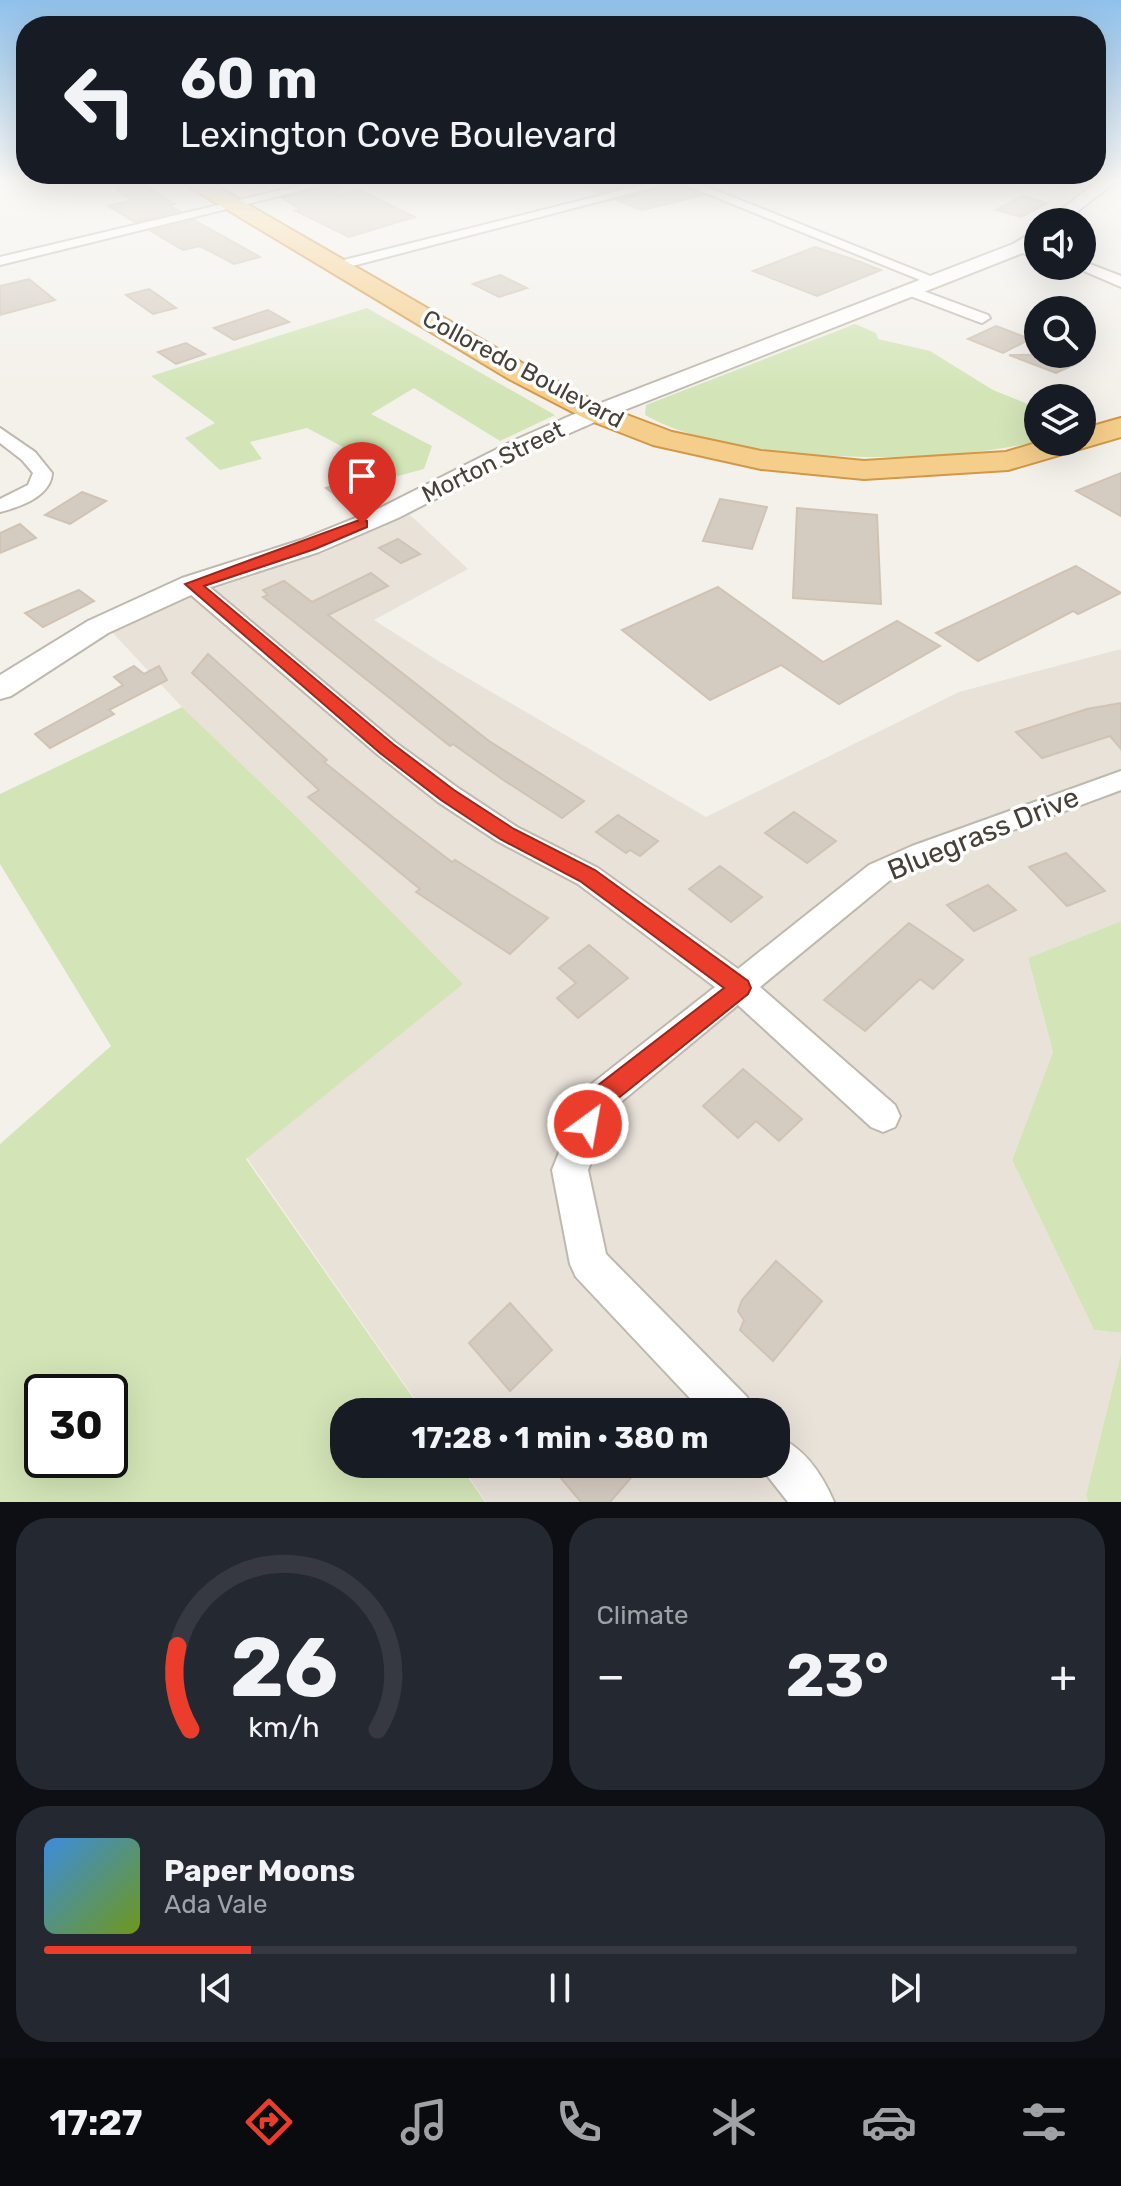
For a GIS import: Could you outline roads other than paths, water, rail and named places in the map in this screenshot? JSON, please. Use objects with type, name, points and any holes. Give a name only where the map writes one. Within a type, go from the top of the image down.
[{"type":"highway","name":"Colloredo Boulevard","points":[[314,252],[519,373],[596,413],[664,439],[761,460],[864,470],[1008,461],[1025,456]]},
{"type":"highway","points":[[1096,435],[1121,427]]},
{"type":"street","points":[[0,261],[36,252]]},
{"type":"street","points":[[337,266],[392,252]]},
{"type":"street","points":[[862,252],[935,281]]},
{"type":"street","name":"Morton Street","points":[[0,689],[98,627],[192,584],[310,546],[389,513],[523,445],[596,413],[1013,252]]},
{"type":"street","points":[[1096,271],[1121,282]]},
{"type":"street","points":[[910,291],[982,318]]},
{"type":"street","points":[[0,434],[39,462],[44,473],[43,481],[36,489],[0,506]]},
{"type":"street","points":[[192,584],[386,748],[448,795],[507,834],[588,876],[740,988],[883,1116]]},
{"type":"street","name":"Bluegrass Drive","points":[[718,1398],[589,1264],[570,1170],[596,1101],[879,873],[922,853],[1121,780]]},
{"type":"street","points":[[790,1472],[812,1502]]}]
